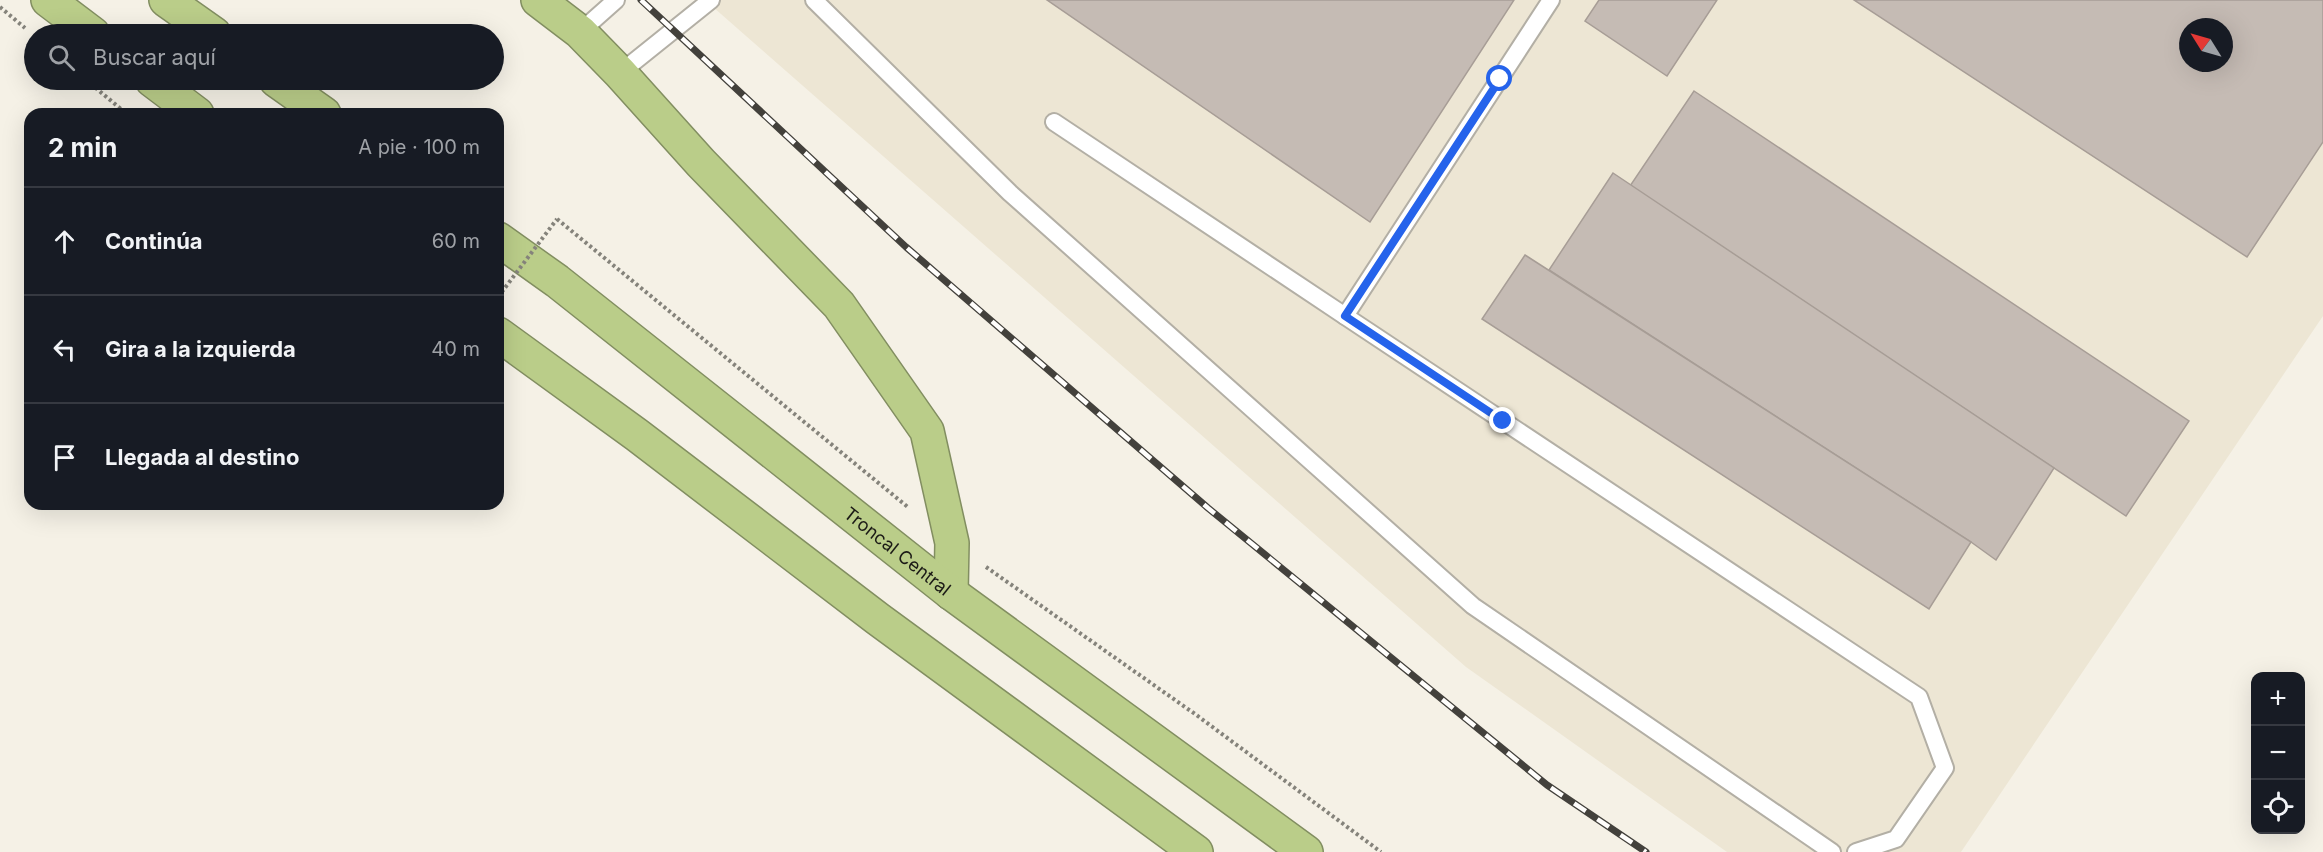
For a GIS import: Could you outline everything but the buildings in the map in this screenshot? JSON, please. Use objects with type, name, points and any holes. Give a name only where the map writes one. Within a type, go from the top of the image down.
[{"type":"highway","points":[[48,0],[80,24]]},
{"type":"highway","points":[[166,0],[200,24]]},
{"type":"highway","points":[[538,0],[580,32],[701,163],[839,304],[927,431],[952,543],[951,593]]},
{"type":"highway","points":[[165,90],[189,108]]},
{"type":"highway","points":[[290,90],[316,108]]},
{"type":"highway","name":"Troncal Central","points":[[504,243],[557,281],[951,593],[1306,852]]},
{"type":"highway","points":[[504,338],[637,435],[878,619],[1196,852]]},
{"type":"lane","points":[[580,32],[616,0]]},
{"type":"lane","points":[[620,73],[711,0]]},
{"type":"lane","points":[[814,0],[1010,193],[1473,606],[1832,852]]},
{"type":"lane","points":[[1345,316],[1551,0]]},
{"type":"lane","points":[[1054,122],[1919,697],[1946,768],[1896,839],[1856,852]]},
{"type":"path","points":[[0,7],[24,27]]},
{"type":"path","points":[[98,90],[120,108]]},
{"type":"path","points":[[504,289],[557,219]]},
{"type":"shaded area","points":[[705,0],[2323,0],[2323,316],[1961,852],[1727,852],[1466,667]]},
{"type":"railway","points":[[641,0],[906,247],[1208,508],[1547,785],[1646,852]]},
{"type":"route","points":[[1500,79],[1345,316],[1503,421]]}]
